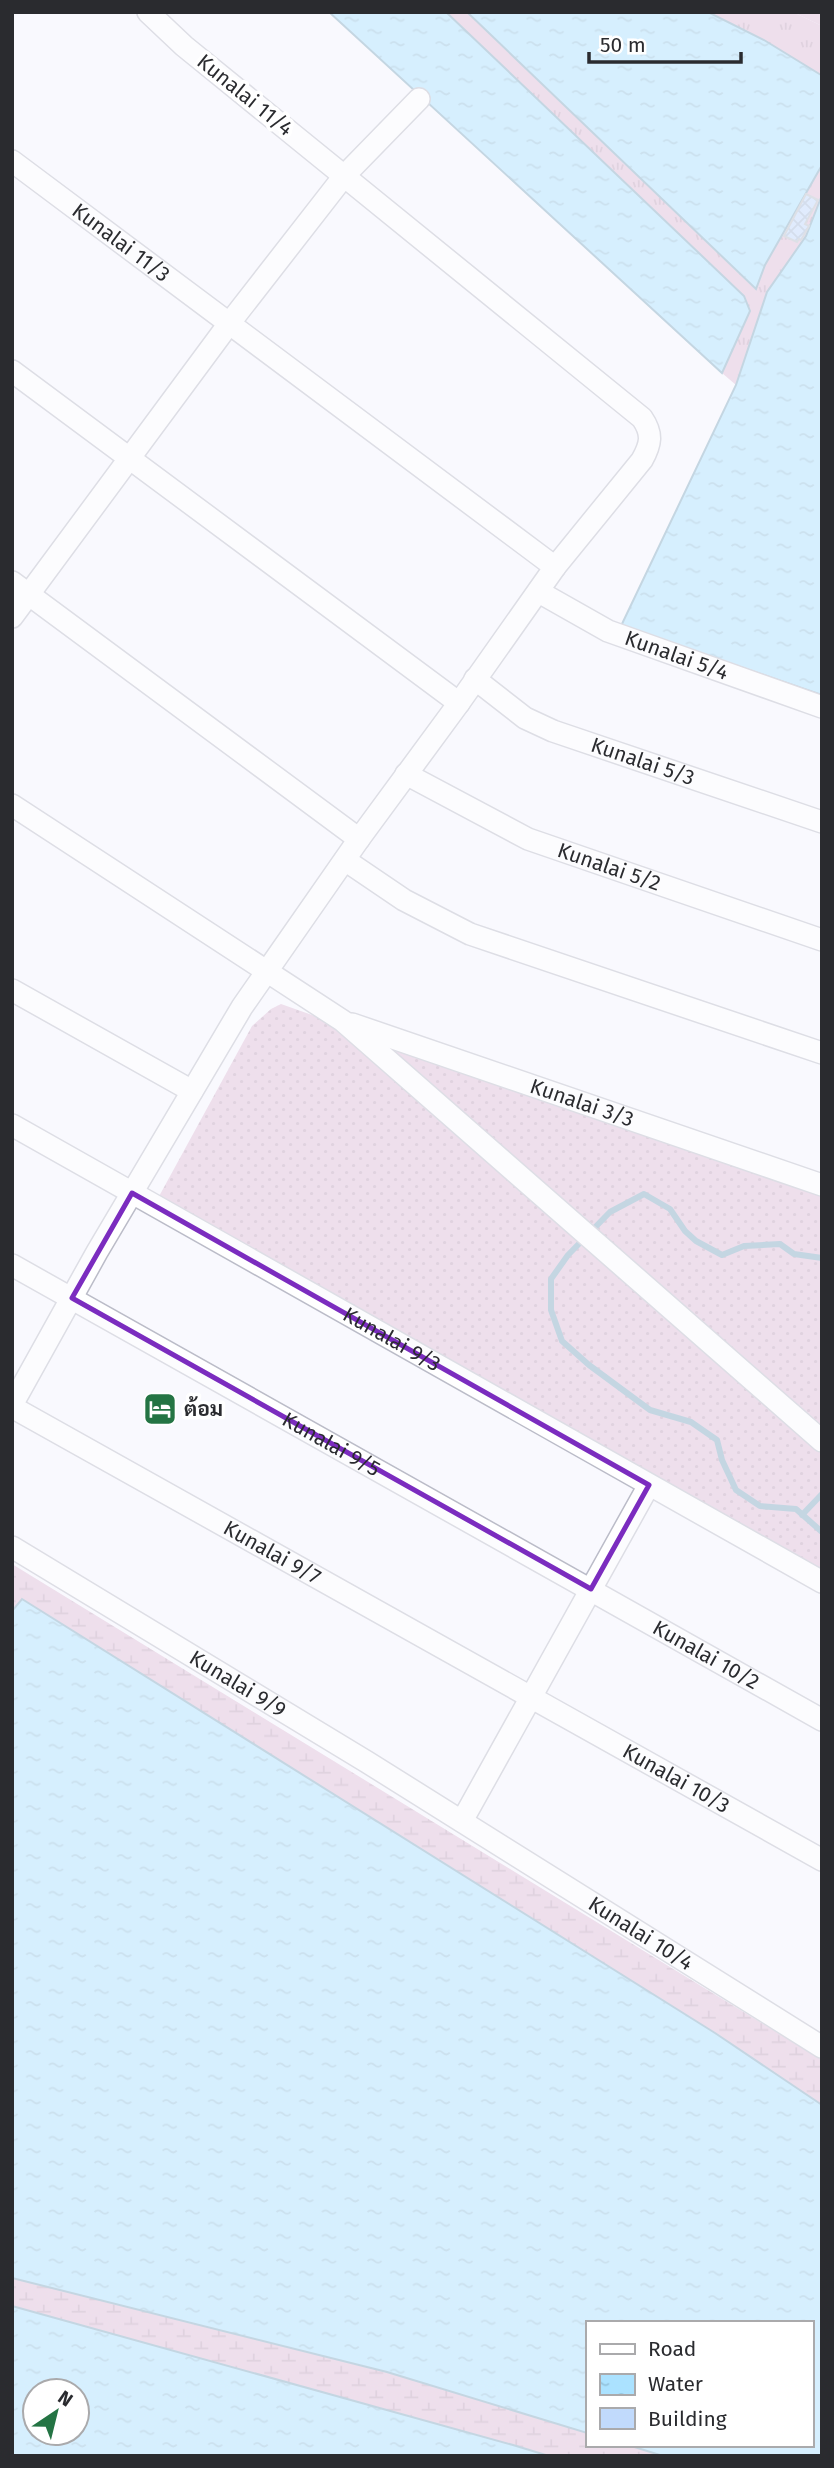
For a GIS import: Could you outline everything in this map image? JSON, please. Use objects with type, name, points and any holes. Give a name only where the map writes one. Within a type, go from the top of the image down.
[{"type":"street","name":"Kunalai 11/4","points":[[148,12],[184,46],[642,418],[649,428],[649,448],[642,460],[555,567]]},
{"type":"street","points":[[12,617],[20,587],[131,460],[228,325],[344,176],[419,99]]},
{"type":"street","name":"Kunalai 11/3","points":[[12,161],[555,567]]},
{"type":"street","points":[[12,371],[459,702]]},
{"type":"street","points":[[12,1406],[132,1193],[242,1007],[555,567]]},
{"type":"street","points":[[20,587],[359,839]]},
{"type":"street","name":"Kunalai 5/4","points":[[539,593],[608,631],[822,706]]},
{"type":"street","name":"Kunalai 5/3","points":[[475,679],[525,718],[554,731],[822,822]]},
{"type":"street","name":"Kunalai 5/2","points":[[406,774],[528,839],[822,940]]},
{"type":"street","points":[[12,805],[343,1021],[822,1441]]},
{"type":"street","points":[[345,860],[404,900],[470,934],[822,1053]]},
{"type":"street","points":[[12,989],[192,1091]]},
{"type":"street","name":"Kunalai 3/3","points":[[343,1021],[822,1185]]},
{"type":"street","name":"Kunalai 9/3","points":[[12,1125],[822,1582]]},
{"type":"street","name":"Kunalai 9/5","points":[[12,1265],[592,1589]]},
{"type":"street","name":"Kunalai 9/7","points":[[12,1406],[531,1697]]},
{"type":"street","points":[[462,1821],[649,1485]]},
{"type":"street","name":"Kunalai 9/9","points":[[12,1547],[462,1821]]},
{"type":"street","name":"Kunalai 10/2","points":[[592,1589],[822,1720]]},
{"type":"street","name":"Kunalai 10/3","points":[[531,1697],[822,1860]]},
{"type":"street","name":"Kunalai 10/4","points":[[462,1821],[822,2047]]},
{"type":"highlighted area","points":[[132,1193],[649,1485],[591,1589],[72,1298]]},
{"type":"green space","points":[[446,12],[467,12],[755,289],[765,265],[822,165],[822,195],[806,236],[767,292],[736,385],[722,373],[750,311],[744,296]]},
{"type":"green space","points":[[708,12],[793,12],[822,26],[822,76],[764,40]]},
{"type":"green space","points":[[793,12],[822,12],[822,26]]},
{"type":"green space","points":[[281,1004],[822,1196],[822,1573],[157,1200],[252,1026]]},
{"type":"green space","points":[[12,1564],[822,2060],[822,2105],[715,2033],[22,1599],[12,1611]]},
{"type":"green space","points":[[12,2278],[387,2372],[586,2433],[586,2447],[634,2447],[663,2456],[549,2456],[12,2306]]},
{"type":"water","points":[[329,12],[446,12],[744,296],[750,311],[722,373]]},
{"type":"water","points":[[467,12],[708,12],[764,40],[821,75],[822,165],[765,265],[756,289]]},
{"type":"water","points":[[822,195],[822,695],[621,626],[736,385],[767,292],[806,236]]},
{"type":"water","points":[[22,1599],[715,2033],[822,2105],[822,2456],[663,2456],[634,2447],[813,2447],[813,2321],[586,2321],[586,2433],[387,2372],[12,2278],[12,1611]]},
{"type":"water","points":[[12,2306],[513,2445],[549,2456],[12,2456]]},
{"type":"building","points":[[806,194],[818,200],[805,224],[809,226],[797,242],[784,236]]},
{"type":"waterway","points":[[822,1258],[794,1254],[780,1244],[744,1246],[722,1255],[696,1241],[685,1231],[670,1209],[644,1194],[610,1212],[568,1255],[551,1279],[551,1310],[562,1341],[589,1365],[650,1410],[691,1422],[717,1440],[722,1460],[736,1490],[760,1506],[796,1509],[822,1532]]},
{"type":"waterway","points":[[802,1515],[822,1494]]},
{"type":"place","name":"ต้อม","points":[[160,1409]]}]
